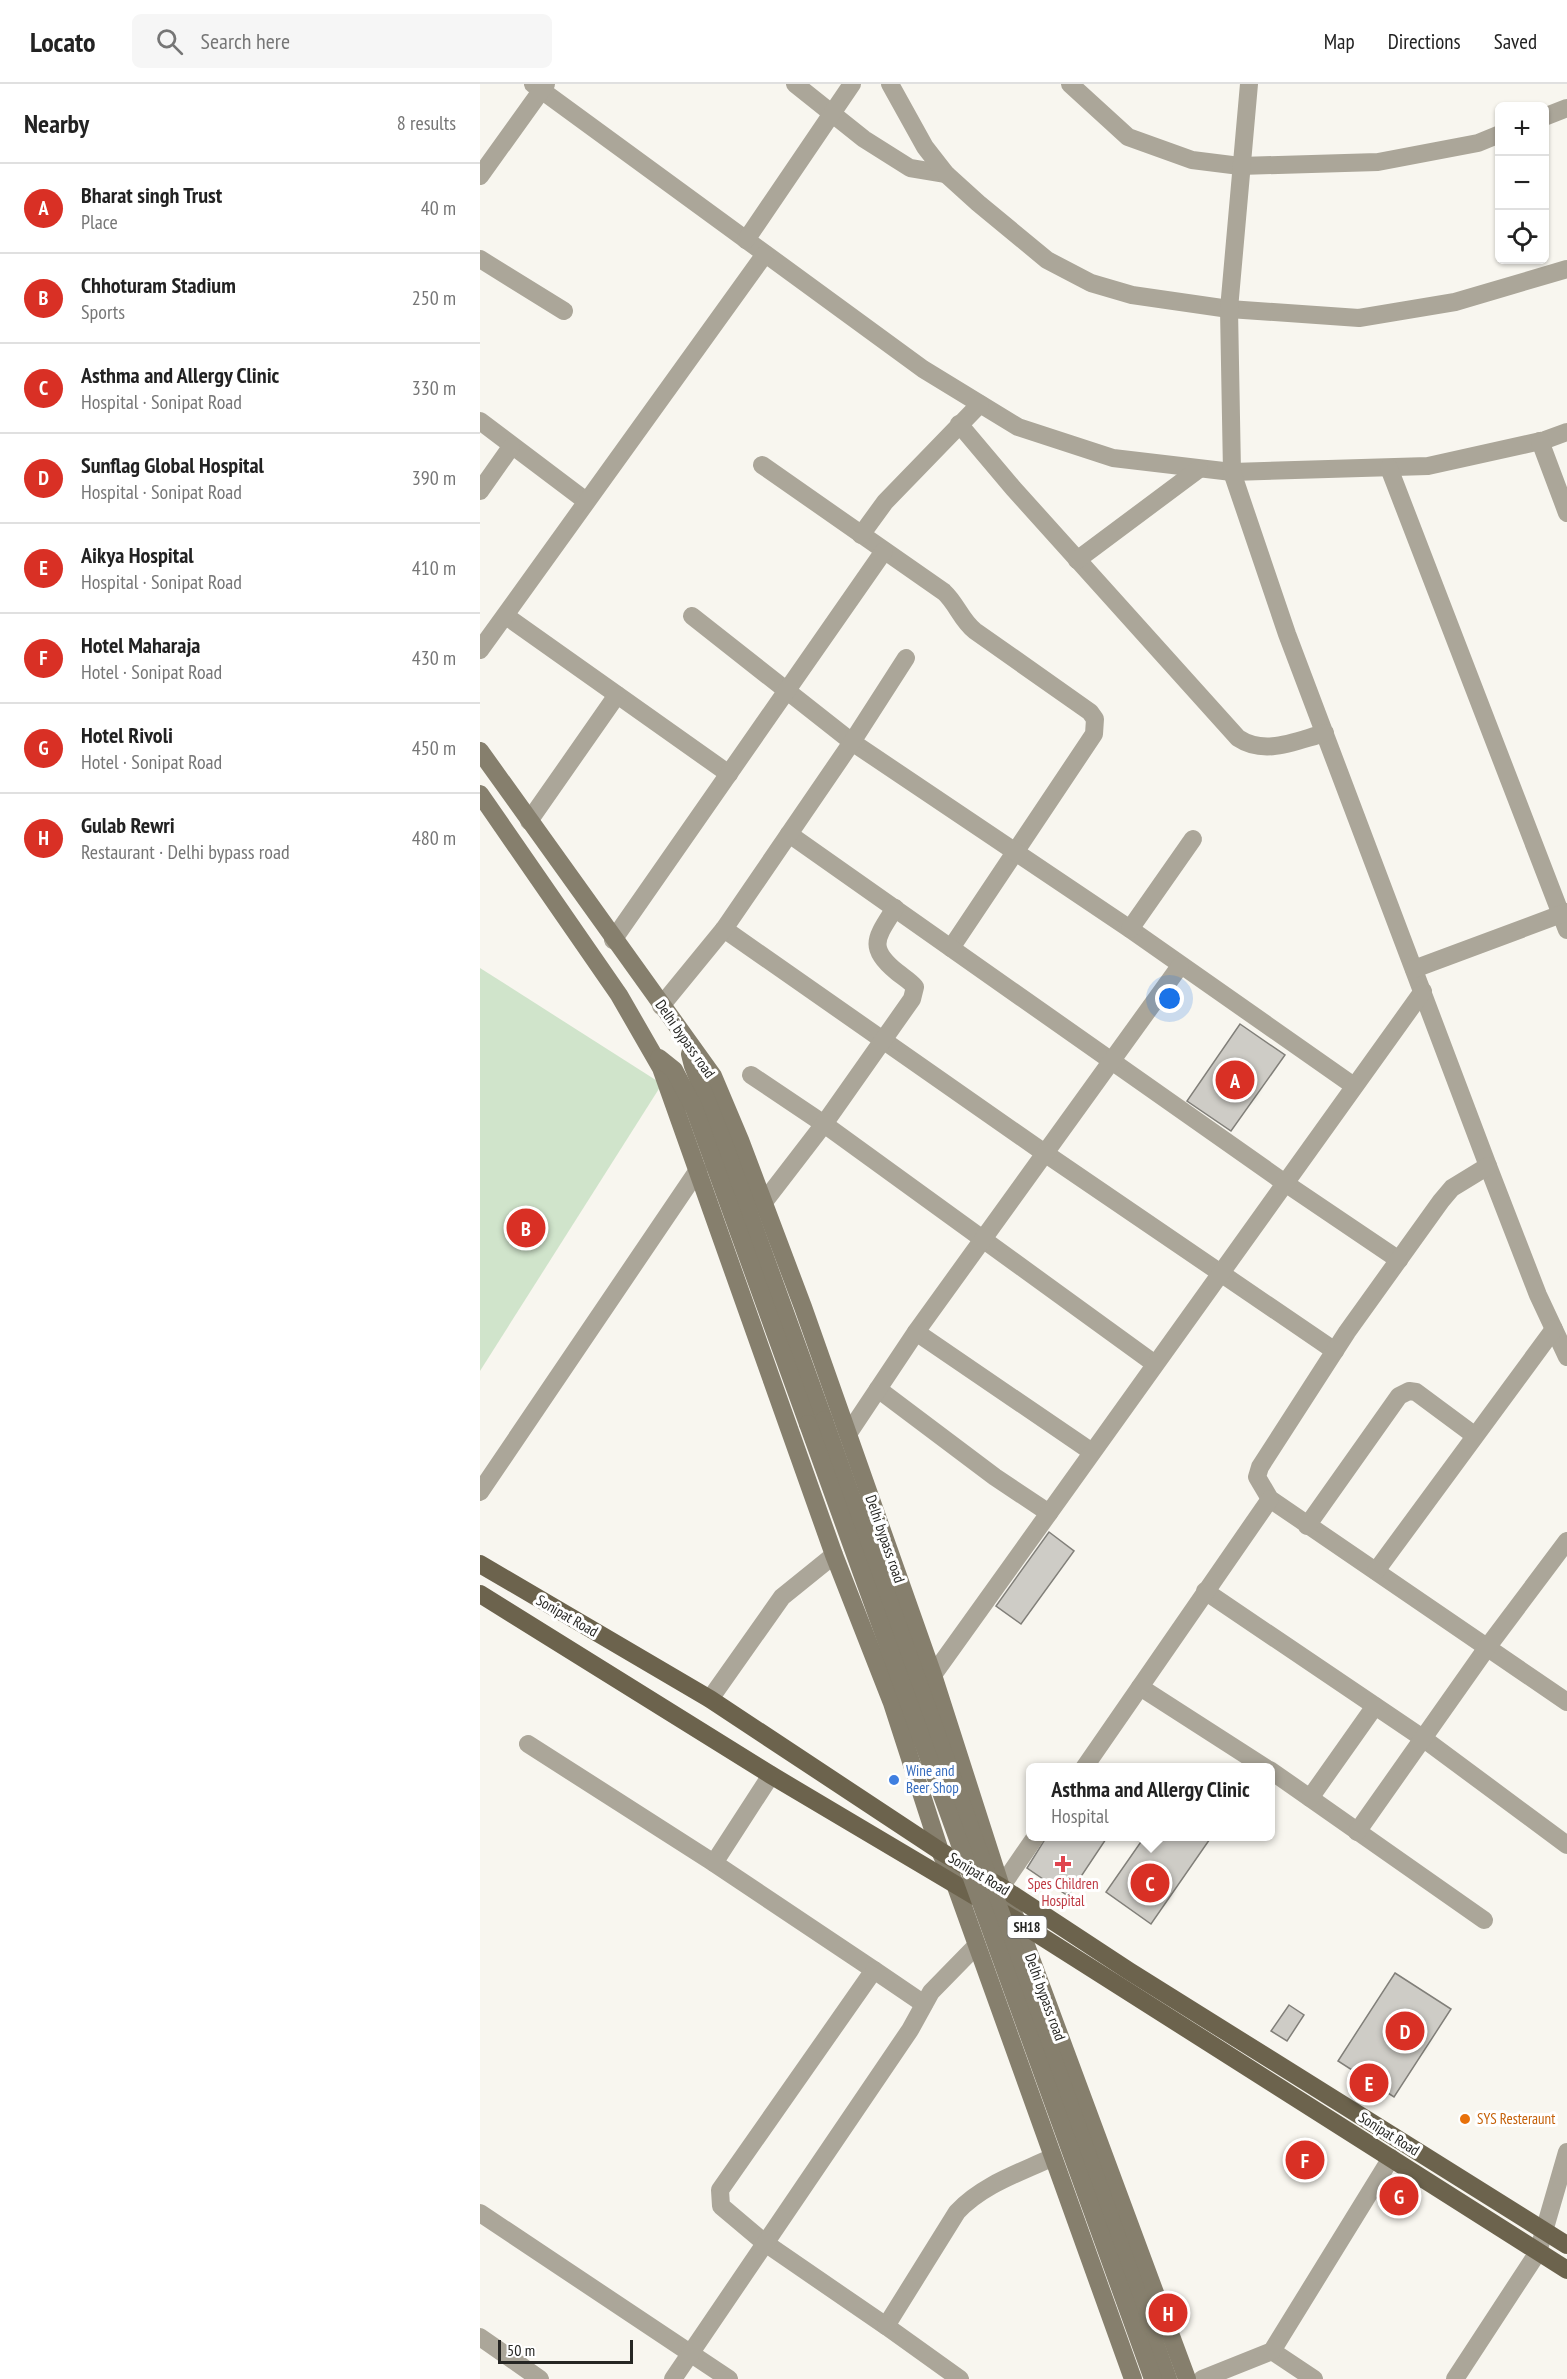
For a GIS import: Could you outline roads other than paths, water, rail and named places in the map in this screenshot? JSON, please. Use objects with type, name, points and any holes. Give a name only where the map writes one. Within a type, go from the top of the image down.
[{"type":"main road","name":"Delhi bypass road","points":[[480,751],[712,1076],[764,1202],[848,1434],[933,1675],[1001,1887],[1017,1922],[1187,2379]]},
{"type":"main road","name":"Delhi bypass road","points":[[480,795],[619,995],[655,1056],[698,1170],[834,1555],[892,1702],[940,1851],[955,1884],[975,1947],[1133,2379]]},
{"type":"main road","points":[[693,1047],[690,1054],[693,1066],[723,1141],[816,1422],[1153,2379]]},
{"type":"main road","points":[[655,1056],[674,1070],[690,1100],[816,1422],[1168,2379]]},
{"type":"main road","name":"Sonipat Road","points":[[480,1564],[546,1605],[710,1699],[940,1851],[1001,1887],[1139,1978],[1567,2245]]},
{"type":"main road","name":"Sonipat Road","points":[[480,1594],[771,1774],[1017,1922],[1567,2270]]},
{"type":"main road","points":[[532,1626],[546,1605]]},
{"type":"street","points":[[795,84],[832,114],[910,168],[946,174]]},
{"type":"street","points":[[746,240],[852,84]]},
{"type":"street","points":[[890,84],[926,147],[946,174],[1047,260],[1091,283],[1132,295],[1229,309],[1359,318],[1455,302],[1567,269]]},
{"type":"street","points":[[1070,84],[1128,136],[1192,160],[1240,166],[1378,162],[1478,143],[1495,136]]},
{"type":"street","points":[[1249,84],[1229,309],[1232,472],[1287,634],[1488,1166],[1567,1357]]},
{"type":"street","points":[[480,176],[540,86],[924,369],[1018,427],[1113,458],[1198,470],[1232,472],[1428,466],[1540,441],[1567,432]]},
{"type":"street","points":[[1549,115],[1567,108]]},
{"type":"street","points":[[480,650],[765,254]]},
{"type":"street","points":[[480,259],[564,311]]},
{"type":"street","points":[[861,535],[885,502],[958,424],[980,404]]},
{"type":"street","points":[[480,421],[511,447],[586,501]]},
{"type":"street","points":[[958,424],[1077,561],[1238,738],[1250,746],[1262,748],[1325,733]]},
{"type":"street","points":[[1540,441],[1567,513]]},
{"type":"street","points":[[480,491],[511,447]]},
{"type":"street","points":[[762,465],[944,592],[964,622],[975,632],[1090,712],[1095,719],[1094,734],[951,948]]},
{"type":"street","points":[[1389,468],[1565,919],[1414,969]]},
{"type":"street","points":[[1077,561],[1198,470]]},
{"type":"street","points":[[614,940],[884,551]]},
{"type":"street","points":[[506,616],[729,774]]},
{"type":"street","points":[[692,616],[852,742],[1130,929],[1354,1086]]},
{"type":"street","points":[[661,1006],[724,929],[852,742],[906,658]]},
{"type":"street","points":[[530,821],[617,695]]},
{"type":"street","points":[[789,834],[1285,1183],[1399,1260]]},
{"type":"street","points":[[1130,929],[1193,839]]},
{"type":"street","points":[[764,1202],[824,1124],[912,999],[915,987],[884,961],[877,950],[876,940],[895,908]]},
{"type":"street","points":[[724,929],[1046,1154],[1335,1351]]},
{"type":"street","points":[[848,1434],[916,1332],[984,1241],[1180,966]]},
{"type":"street","points":[[933,1675],[1423,991]]},
{"type":"street","points":[[751,1076],[824,1124],[1155,1364]]},
{"type":"street","points":[[1488,1166],[1452,1188],[1335,1351],[1260,1467],[1257,1477],[1270,1499],[1307,1526],[1567,1702]]},
{"type":"street","points":[[480,1492],[698,1170]]},
{"type":"street","points":[[1376,1571],[1554,1329]]},
{"type":"street","points":[[916,1332],[1092,1452]]},
{"type":"street","points":[[878,1389],[994,1477],[1049,1513]]},
{"type":"street","points":[[1307,1526],[1399,1396],[1409,1390],[1430,1401],[1474,1435]]},
{"type":"street","points":[[1087,1763],[1270,1499]]},
{"type":"street","points":[[1357,1832],[1486,1649],[1567,1541]]},
{"type":"street","points":[[710,1699],[782,1598],[834,1555]]},
{"type":"street","points":[[1204,1591],[1424,1739],[1567,1845]]},
{"type":"street","points":[[1140,1687],[1260,1763]]},
{"type":"street","points":[[1310,1798],[1375,1706]]},
{"type":"street","points":[[528,1744],[714,1863],[924,2004]]},
{"type":"street","points":[[714,1863],[771,1774]]},
{"type":"street","points":[[1275,1774],[1484,1920]]},
{"type":"street","points":[[1001,1887],[1033,1841]]},
{"type":"street","points":[[673,2379],[910,2030],[931,1992],[975,1947]]},
{"type":"street","points":[[874,1970],[720,2190],[721,2206],[765,2243],[960,2379]]},
{"type":"street","points":[[1455,2379],[1538,2252],[1546,2232],[1567,2152]]},
{"type":"street","points":[[886,2326],[957,2212],[984,2190],[1051,2158]]},
{"type":"street","points":[[1202,2379],[1272,2351],[1391,2158]]},
{"type":"street","points":[[480,2213],[692,2352],[729,2379]]},
{"type":"street","points":[[480,2337],[540,2379]]},
{"type":"street","points":[[1272,2351],[1314,2379]]},
{"type":"place","name":"Bharat singh Trust","points":[[1235,1080]]},
{"type":"place","name":"Chhoturam Stadium","points":[[526,1228]]},
{"type":"place","name":"Wine and Beer Shop","points":[[894,1780]]},
{"type":"place","name":"Spes Children Hospital","points":[[1063,1864]]},
{"type":"place","name":"Asthma and Allergy Clinic","points":[[1150,1883]]},
{"type":"place","name":"Sunflag Global Hospital","points":[[1405,2031]]},
{"type":"place","name":"Aikya Hospital","points":[[1369,2083]]},
{"type":"place","name":"SYS Resteraunt","points":[[1465,2119]]},
{"type":"place","name":"Hotel Maharaja","points":[[1305,2160]]},
{"type":"place","name":"Hotel Rivoli","points":[[1399,2196]]},
{"type":"place","name":"Gulab Rewri","points":[[1168,2313]]}]
